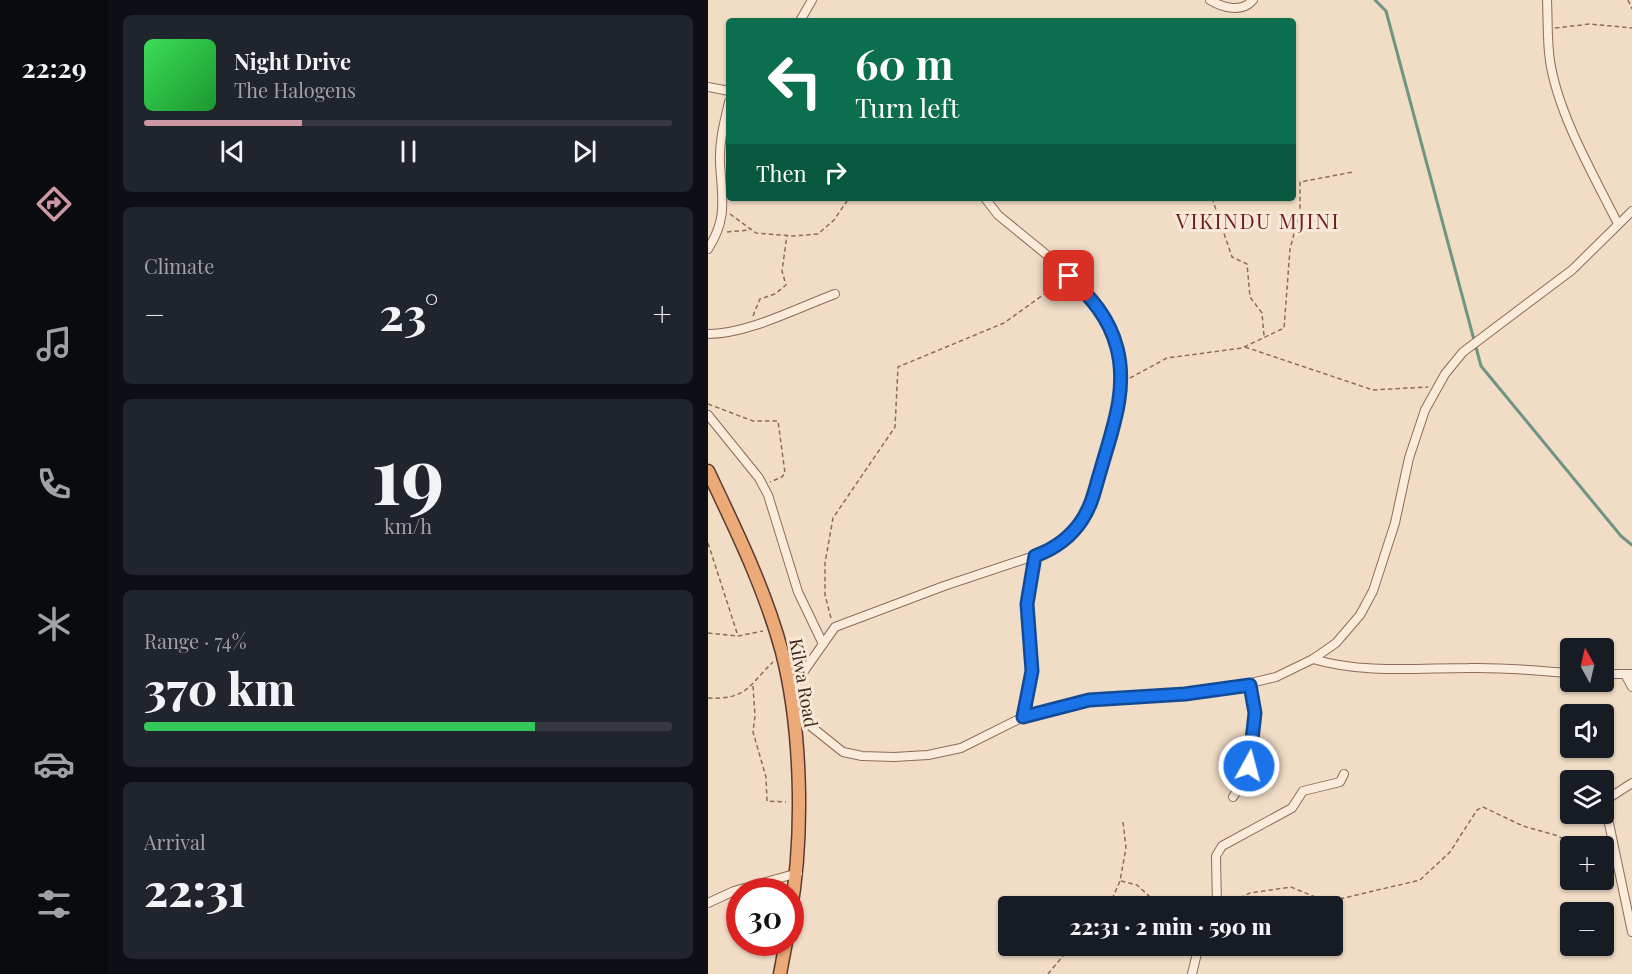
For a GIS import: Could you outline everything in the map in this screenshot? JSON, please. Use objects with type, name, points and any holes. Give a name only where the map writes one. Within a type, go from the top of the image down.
[{"type":"highway","name":"Kilwa Road","points":[[708,471],[744,546],[782,653],[792,711],[799,803],[797,878]]},
{"type":"highway","points":[[780,974],[783,956]]},
{"type":"street","points":[[802,18],[812,0]]},
{"type":"street","points":[[1210,0],[1218,5],[1239,8],[1246,7],[1253,0]]},
{"type":"street","points":[[1547,0],[1550,61],[1558,91],[1590,171],[1618,224]]},
{"type":"street","points":[[708,87],[726,90]]},
{"type":"street","points":[[708,249],[718,232],[724,212],[720,162],[721,134],[726,114]]},
{"type":"street","points":[[789,692],[835,627],[944,586],[1035,556],[1070,535],[1095,498],[1101,468],[1113,437],[1121,382],[1117,348],[1104,314],[1069,276],[998,215],[987,201]]},
{"type":"street","points":[[792,711],[843,752],[862,756],[894,757],[948,753],[1023,717],[1089,700],[1185,694],[1250,685],[1313,659],[1336,643],[1360,615],[1373,591],[1395,523],[1409,458],[1425,410],[1462,352],[1572,270],[1632,211]]},
{"type":"street","points":[[708,334],[733,331],[773,320],[835,294]]},
{"type":"street","points":[[708,415],[759,478],[768,495],[798,592],[822,644]]},
{"type":"street","points":[[1023,717],[1032,671],[1027,604],[1035,556]]},
{"type":"street","points":[[1313,659],[1335,665],[1382,668],[1472,668],[1560,672]]},
{"type":"street","points":[[1629,674],[1632,687]]},
{"type":"street","points":[[1233,797],[1242,784],[1249,766],[1255,713],[1250,685]]},
{"type":"street","points":[[1218,896],[1216,856],[1222,846],[1292,808],[1303,791],[1340,783],[1344,774]]},
{"type":"street","points":[[1632,783],[1609,798],[1606,814],[1632,932]]},
{"type":"street","points":[[708,903],[734,891],[798,873]]},
{"type":"street","points":[[1192,974],[1196,956]]},
{"type":"path","points":[[1628,0],[1632,9]]},
{"type":"path","points":[[1548,29],[1590,24],[1632,28]]},
{"type":"path","points":[[1121,382],[1167,358],[1245,347],[1284,327],[1290,249],[1300,211],[1300,182],[1353,172]]},
{"type":"path","points":[[724,212],[736,217],[759,234],[787,235],[823,232],[847,201]]},
{"type":"path","points":[[1213,201],[1232,257],[1247,264],[1250,297],[1262,313],[1264,337]]},
{"type":"path","points":[[718,232],[751,230]]},
{"type":"path","points":[[749,325],[760,299],[775,294],[786,285],[782,271],[787,235]]},
{"type":"path","points":[[835,627],[825,595],[825,563],[833,518],[896,427],[898,368],[1004,323],[1069,276]]},
{"type":"path","points":[[1245,347],[1373,390],[1404,386],[1437,388]]},
{"type":"path","points":[[708,404],[753,421],[778,421],[785,473],[782,477],[769,483],[768,495]]},
{"type":"path","points":[[708,543],[738,636]]},
{"type":"path","points":[[708,633],[738,636],[774,629]]},
{"type":"path","points":[[708,698],[736,696],[753,686],[782,653]]},
{"type":"path","points":[[753,686],[755,716],[753,732],[766,777],[767,801],[799,803]]},
{"type":"path","points":[[1343,898],[1420,879],[1450,852],[1477,810],[1483,807],[1523,826],[1560,837]]},
{"type":"path","points":[[1113,896],[1120,880],[1126,848],[1123,822]]},
{"type":"path","points":[[1120,880],[1137,885],[1149,896]]},
{"type":"path","points":[[1243,896],[1291,887],[1313,896]]},
{"type":"path","points":[[1048,974],[1063,956]]},
{"type":"waterway","points":[[1375,0],[1386,11],[1481,366],[1621,536],[1632,545]]},
{"type":"district","name":"VIKINDU MJINI","points":[[1258,222]]},
{"type":"route","points":[[1069,276],[1104,314],[1117,348],[1121,382],[1113,437],[1101,468],[1095,498],[1070,535],[1035,556],[1027,604],[1032,671],[1023,717],[1089,700],[1125,696],[1154,697],[1218,691],[1250,685],[1255,713],[1249,766]]}]
